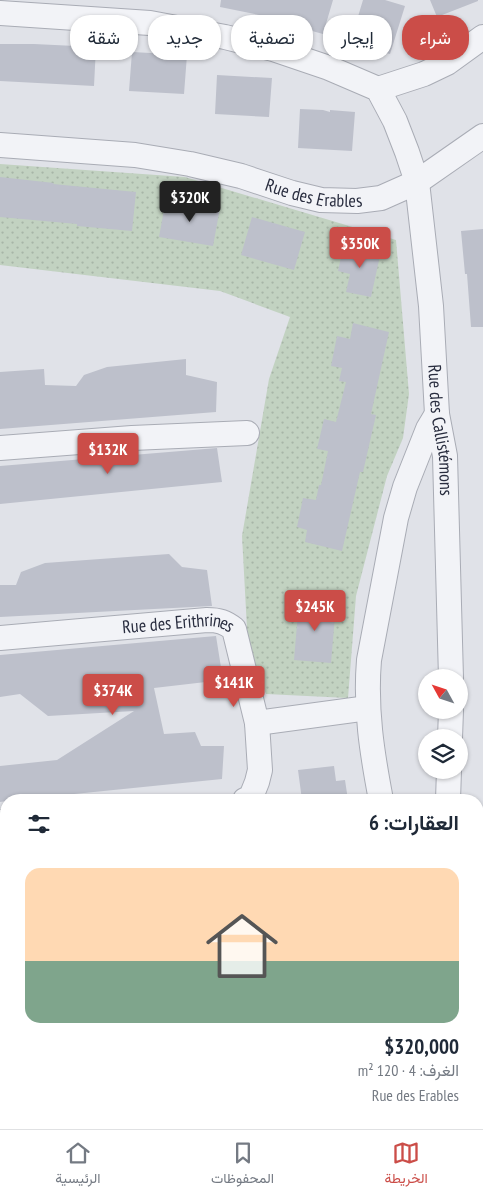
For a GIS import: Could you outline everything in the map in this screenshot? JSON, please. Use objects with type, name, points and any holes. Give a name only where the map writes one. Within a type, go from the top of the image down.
[{"type":"street","points":[[0,13],[150,23],[225,37],[273,49],[329,68],[378,89],[424,74],[447,64],[483,38]]},
{"type":"street","name":"Rue des Callistémons","points":[[378,89],[395,121],[417,182],[431,306],[437,414],[444,456],[451,669]]},
{"type":"street","points":[[417,182],[483,136]]},
{"type":"street","name":"Rue des Erables","points":[[0,145],[135,155],[190,164],[241,176],[292,193],[321,200],[381,198],[417,182]]},
{"type":"street","points":[[380,794],[371,744],[368,708],[369,660],[396,518],[405,487],[424,438],[437,414]]},
{"type":"street","points":[[0,448],[132,438],[248,433]]},
{"type":"street","name":"Rue des Erithrines","points":[[0,638],[218,620],[226,623],[234,629],[257,722],[260,770],[252,794]]},
{"type":"street","points":[[257,722],[368,708]]},
{"type":"street","points":[[448,794],[449,779]]},
{"type":"green space","points":[[0,164],[185,177],[396,240],[409,394],[403,438],[387,476],[356,596],[348,698],[266,694],[248,647],[242,536],[269,379],[290,317],[220,291],[0,265]]},
{"type":"building","points":[[221,0],[333,0],[329,15],[323,15],[323,34],[313,31],[313,15],[259,15],[220,7]]},
{"type":"building","points":[[363,0],[385,0],[405,6],[392,48],[392,15],[358,15]]},
{"type":"building","points":[[430,0],[478,0],[442,15],[436,15]]},
{"type":"building","points":[[0,44],[70,46],[70,60],[95,60],[94,86],[0,81]]},
{"type":"building","points":[[138,52],[148,53],[148,60],[187,60],[184,94],[129,91],[131,60],[138,60]]},
{"type":"building","points":[[217,75],[272,78],[269,117],[215,114]]},
{"type":"building","points":[[300,109],[355,112],[352,151],[298,148]]},
{"type":"building","points":[[0,177],[136,192],[132,231],[0,217]]},
{"type":"building","points":[[166,199],[220,208],[213,246],[159,237]]},
{"type":"building","points":[[252,217],[305,232],[294,270],[241,255]]},
{"type":"building","points":[[483,229],[483,327],[471,327],[467,274],[465,274],[461,231]]},
{"type":"building","points":[[344,244],[381,251],[371,297],[346,292],[350,274],[338,271]]},
{"type":"building","points":[[353,323],[389,332],[371,414],[376,415],[363,472],[360,472],[342,551],[305,542],[307,530],[297,527],[303,498],[316,500],[319,485],[321,485],[328,451],[317,449],[324,419],[336,422],[346,382],[339,381],[342,368],[331,366],[337,336],[350,339]]},
{"type":"building","points":[[186,359],[186,375],[217,382],[216,412],[0,429],[0,372],[44,369],[45,385],[76,386],[84,375],[107,367]]},
{"type":"building","points":[[217,448],[222,482],[0,504],[0,466]]},
{"type":"building","points":[[169,554],[182,567],[207,570],[212,606],[0,617],[0,585],[16,585],[21,572],[45,563]]},
{"type":"building","points":[[299,601],[336,604],[331,663],[294,660]]},
{"type":"building","points":[[216,636],[223,680],[154,688],[164,734],[195,732],[201,746],[224,746],[222,779],[74,794],[0,794],[0,766],[57,760],[134,711],[48,716],[20,694],[0,697],[0,655]]},
{"type":"building","points":[[334,766],[336,781],[345,780],[347,794],[301,794],[298,770]]}]
